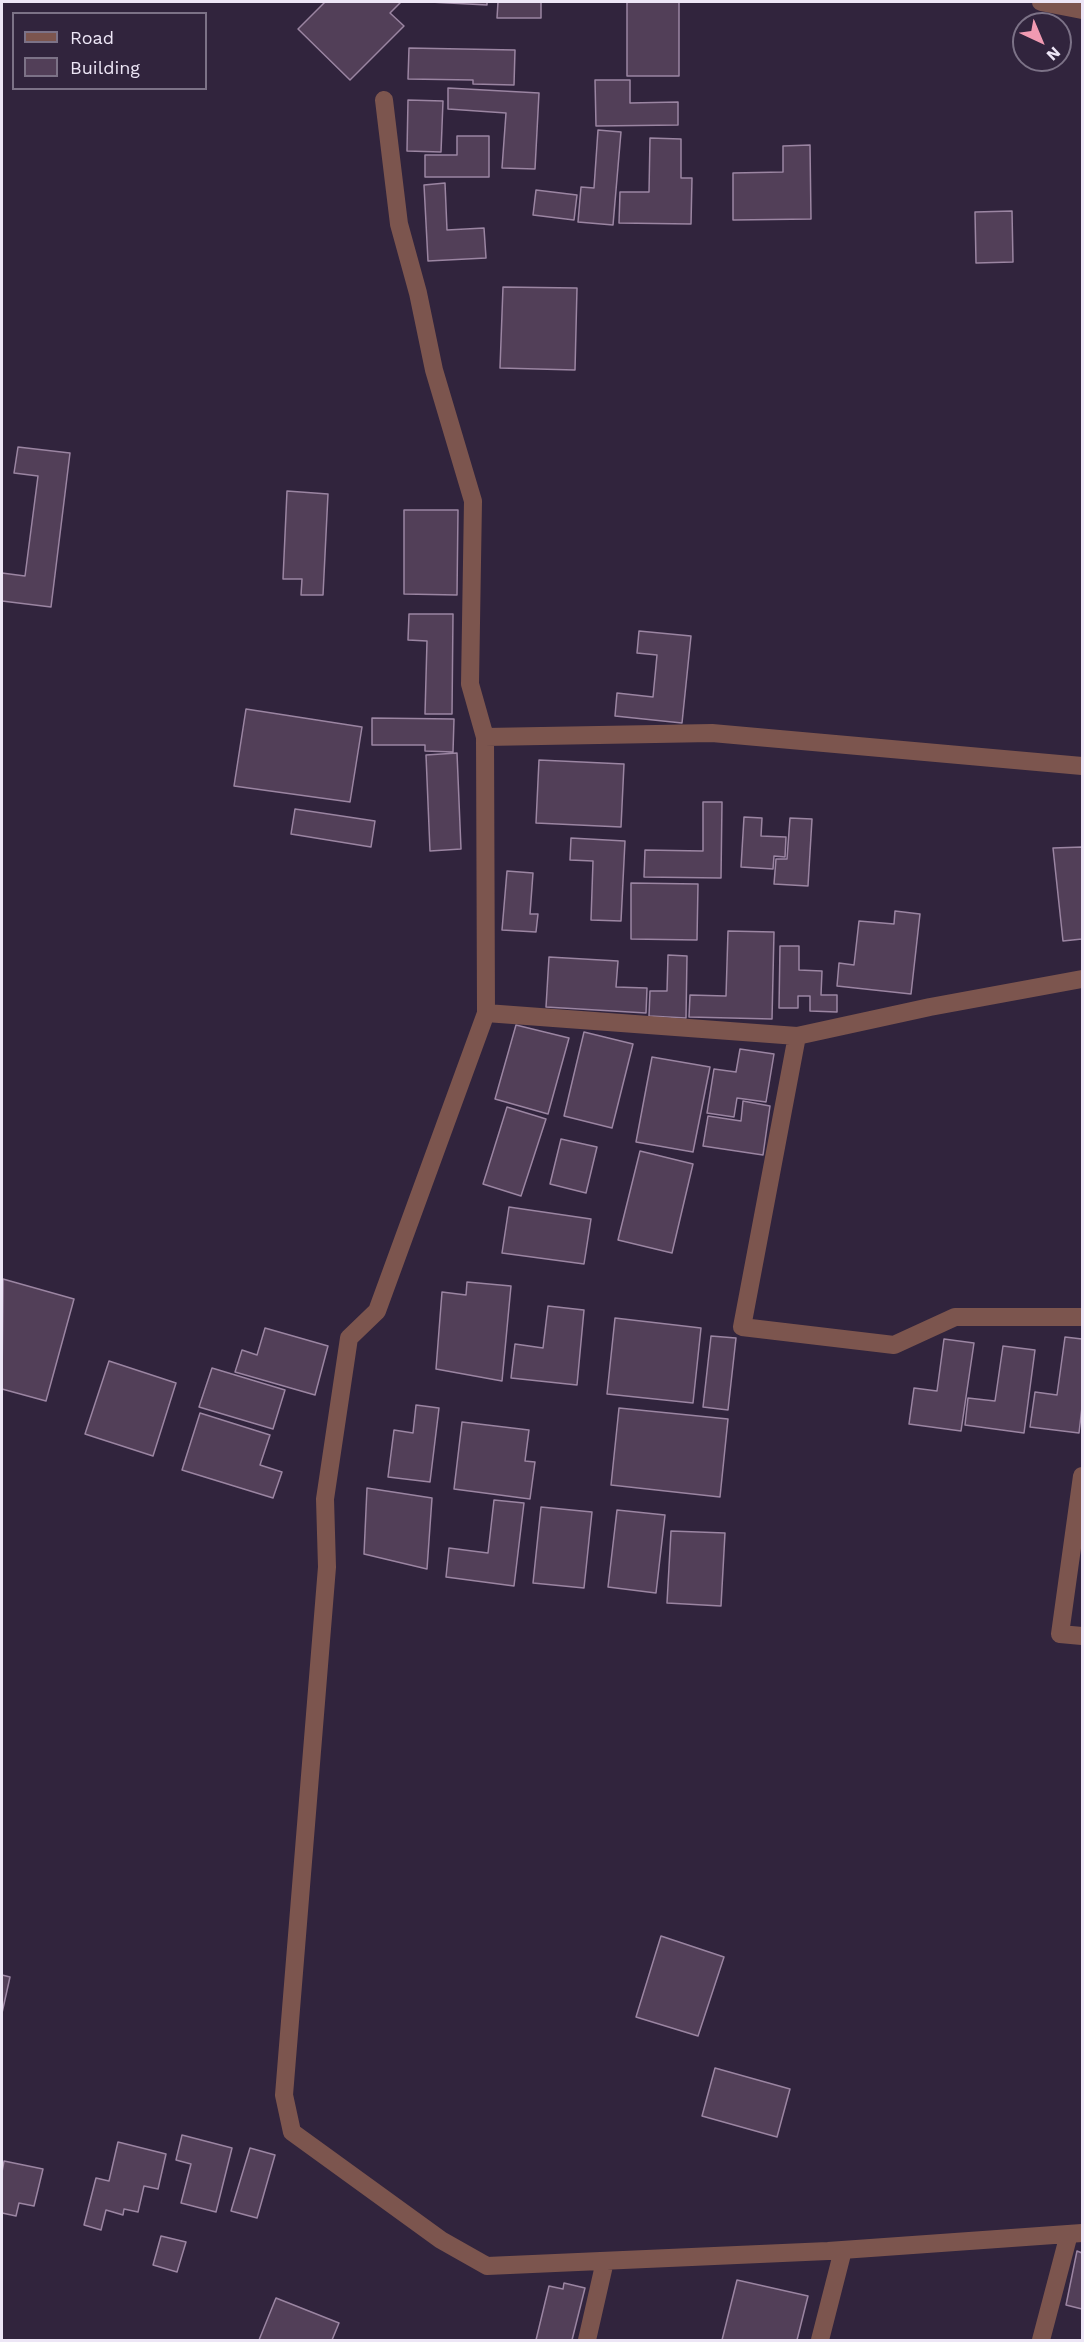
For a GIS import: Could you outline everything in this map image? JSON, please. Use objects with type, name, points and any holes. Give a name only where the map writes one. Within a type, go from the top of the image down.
[{"type":"street","points":[[1041,2],[1083,10]]},
{"type":"street","points":[[384,100],[399,224],[418,294],[434,370],[473,501],[470,684],[485,736],[486,1013],[377,1311],[349,1338],[325,1499],[327,1567],[284,2095],[292,2132],[441,2240],[487,2266],[843,2250],[1076,2233],[1041,2340]]},
{"type":"street","points":[[485,736],[712,733],[1083,766]]},
{"type":"street","points":[[486,1013],[797,1036],[930,1007],[1083,979]]},
{"type":"street","points":[[797,1036],[742,1327],[894,1345],[955,1317],[1083,1317]]},
{"type":"street","points":[[1083,1476],[1060,1634],[1083,1636]]},
{"type":"street","points":[[820,2340],[843,2250]]},
{"type":"street","points":[[587,2340],[605,2261]]},
{"type":"building","points":[[325,2],[401,2],[390,13],[404,26],[350,80],[298,29]]},
{"type":"building","points":[[430,2],[487,2],[487,5]]},
{"type":"building","points":[[498,2],[541,2],[541,18],[497,18]]},
{"type":"building","points":[[627,2],[679,2],[679,76],[627,76]]},
{"type":"building","points":[[409,48],[515,50],[514,85],[473,84],[473,80],[408,79]]},
{"type":"building","points":[[595,80],[630,80],[630,103],[678,102],[678,125],[596,126]]},
{"type":"building","points":[[448,88],[539,93],[535,169],[502,168],[506,113],[448,109]]},
{"type":"building","points":[[408,100],[443,101],[441,152],[407,151]]},
{"type":"building","points":[[598,130],[621,132],[613,225],[578,222],[581,187],[594,188]]},
{"type":"building","points":[[457,136],[489,136],[489,177],[425,177],[425,155],[457,155]]},
{"type":"building","points":[[650,138],[681,139],[681,178],[692,178],[691,224],[619,223],[620,192],[649,192]]},
{"type":"building","points":[[810,145],[811,219],[733,220],[733,173],[783,172],[783,146]]},
{"type":"building","points":[[445,183],[447,230],[484,228],[486,258],[428,261],[424,185]]},
{"type":"building","points":[[536,190],[577,195],[574,220],[533,215]]},
{"type":"building","points":[[1012,211],[1013,262],[976,263],[975,212]]},
{"type":"building","points":[[503,287],[577,288],[575,370],[500,368]]},
{"type":"building","points":[[18,447],[70,453],[51,607],[2,601],[2,573],[25,576],[38,476],[14,473]]},
{"type":"building","points":[[287,491],[328,494],[323,595],[301,595],[302,579],[283,579]]},
{"type":"building","points":[[404,510],[458,510],[457,595],[404,594]]},
{"type":"building","points":[[409,614],[453,614],[452,714],[425,714],[427,641],[408,640]]},
{"type":"building","points":[[639,631],[691,636],[682,723],[615,716],[617,693],[653,697],[657,655],[637,653]]},
{"type":"building","points":[[246,709],[362,727],[350,802],[234,786]]},
{"type":"building","points":[[372,718],[454,719],[453,752],[425,751],[425,745],[372,745]]},
{"type":"building","points":[[457,753],[461,849],[430,851],[426,755]]},
{"type":"building","points":[[539,760],[624,764],[621,827],[536,823]]},
{"type":"building","points":[[703,802],[722,802],[721,878],[644,877],[645,850],[703,851]]},
{"type":"building","points":[[295,809],[375,821],[371,847],[291,834]]},
{"type":"building","points":[[744,817],[762,818],[761,836],[786,837],[785,857],[774,856],[773,869],[741,867]]},
{"type":"building","points":[[790,818],[812,819],[808,886],[774,884],[776,859],[787,859]]},
{"type":"building","points":[[571,838],[625,841],[621,921],[591,920],[593,861],[570,860]]},
{"type":"building","points":[[1082,847],[1082,939],[1063,941],[1053,848]]},
{"type":"building","points":[[507,871],[533,873],[530,914],[538,914],[536,932],[502,930]]},
{"type":"building","points":[[631,883],[698,884],[697,940],[631,939]]},
{"type":"building","points":[[895,911],[920,914],[911,994],[837,986],[839,963],[854,965],[859,921],[894,924]]},
{"type":"building","points":[[728,931],[774,932],[772,1019],[689,1017],[690,995],[726,996]]},
{"type":"building","points":[[780,946],[799,946],[799,970],[822,971],[821,995],[837,995],[837,1012],[810,1011],[810,996],[798,996],[798,1008],[779,1008]]},
{"type":"building","points":[[668,955],[687,956],[686,1018],[649,1016],[650,991],[667,991]]},
{"type":"building","points":[[549,957],[618,961],[616,987],[647,988],[646,1013],[546,1007]]},
{"type":"building","points":[[516,1025],[569,1038],[548,1114],[495,1099]]},
{"type":"building","points":[[584,1032],[633,1044],[612,1128],[564,1116]]},
{"type":"building","points":[[740,1049],[774,1054],[766,1102],[737,1098],[734,1117],[707,1113],[714,1069],[736,1072]]},
{"type":"building","points":[[652,1057],[710,1067],[693,1152],[636,1142]]},
{"type":"building","points":[[743,1101],[770,1106],[763,1155],[703,1146],[708,1116],[741,1121]]},
{"type":"building","points":[[507,1107],[546,1119],[521,1196],[483,1184]]},
{"type":"building","points":[[561,1139],[597,1147],[586,1193],[550,1184]]},
{"type":"building","points":[[640,1151],[693,1164],[672,1253],[618,1240]]},
{"type":"building","points":[[509,1207],[591,1219],[584,1264],[502,1253]]},
{"type":"building","points":[[3,1279],[74,1299],[46,1401],[2,1389]]},
{"type":"building","points":[[467,1282],[511,1286],[502,1381],[436,1369],[442,1292],[466,1295]]},
{"type":"building","points":[[548,1306],[584,1310],[577,1385],[511,1378],[515,1344],[543,1348]]},
{"type":"building","points":[[615,1318],[701,1328],[693,1403],[607,1394]]},
{"type":"building","points":[[265,1328],[328,1346],[315,1395],[235,1372],[242,1350],[257,1355]]},
{"type":"building","points":[[711,1336],[736,1338],[728,1410],[703,1407]]},
{"type":"building","points":[[1065,1337],[1082,1339],[1082,1407],[1079,1433],[1030,1427],[1035,1392],[1057,1395]]},
{"type":"building","points":[[944,1339],[974,1343],[961,1431],[909,1424],[914,1388],[937,1391]]},
{"type":"building","points":[[1003,1346],[1035,1350],[1024,1433],[965,1425],[968,1398],[995,1401]]},
{"type":"building","points":[[109,1361],[176,1383],[153,1456],[85,1434]]},
{"type":"building","points":[[212,1368],[285,1390],[273,1429],[199,1407]]},
{"type":"building","points":[[416,1405],[439,1408],[430,1482],[388,1477],[394,1430],[413,1433]]},
{"type":"building","points":[[619,1408],[728,1419],[720,1497],[611,1485]]},
{"type":"building","points":[[200,1413],[270,1435],[260,1465],[282,1472],[273,1498],[182,1470]]},
{"type":"building","points":[[462,1422],[529,1430],[525,1461],[535,1462],[530,1499],[454,1489]]},
{"type":"building","points":[[367,1488],[432,1498],[427,1569],[364,1554]]},
{"type":"building","points":[[494,1500],[524,1503],[514,1586],[446,1577],[449,1548],[488,1553]]},
{"type":"building","points":[[541,1507],[592,1512],[584,1588],[533,1583]]},
{"type":"building","points":[[617,1510],[665,1515],[656,1593],[608,1587]]},
{"type":"building","points":[[671,1531],[725,1533],[721,1606],[667,1603]]},
{"type":"building","points":[[661,1936],[724,1957],[698,2036],[636,2017]]},
{"type":"building","points":[[2,1975],[10,1977],[2,2013]]},
{"type":"building","points":[[715,2068],[790,2089],[777,2137],[702,2116]]},
{"type":"building","points":[[182,2135],[232,2148],[216,2212],[181,2203],[191,2164],[176,2160]]},
{"type":"building","points":[[118,2142],[166,2154],[158,2189],[144,2186],[138,2212],[124,2209],[123,2215],[106,2210],[101,2230],[84,2225],[96,2178],[109,2181]]},
{"type":"building","points":[[250,2148],[275,2155],[257,2218],[231,2211]]},
{"type":"building","points":[[4,2161],[43,2169],[34,2206],[19,2203],[16,2216],[2,2213]]},
{"type":"building","points":[[161,2236],[186,2242],[177,2272],[153,2265]]},
{"type":"building","points":[[1077,2251],[1082,2253],[1082,2309],[1066,2305]]},
{"type":"building","points":[[737,2280],[808,2296],[797,2340],[722,2340]]},
{"type":"building","points":[[564,2283],[585,2288],[572,2340],[536,2340],[549,2286],[563,2289]]},
{"type":"building","points":[[276,2298],[339,2323],[332,2340],[259,2340]]}]
